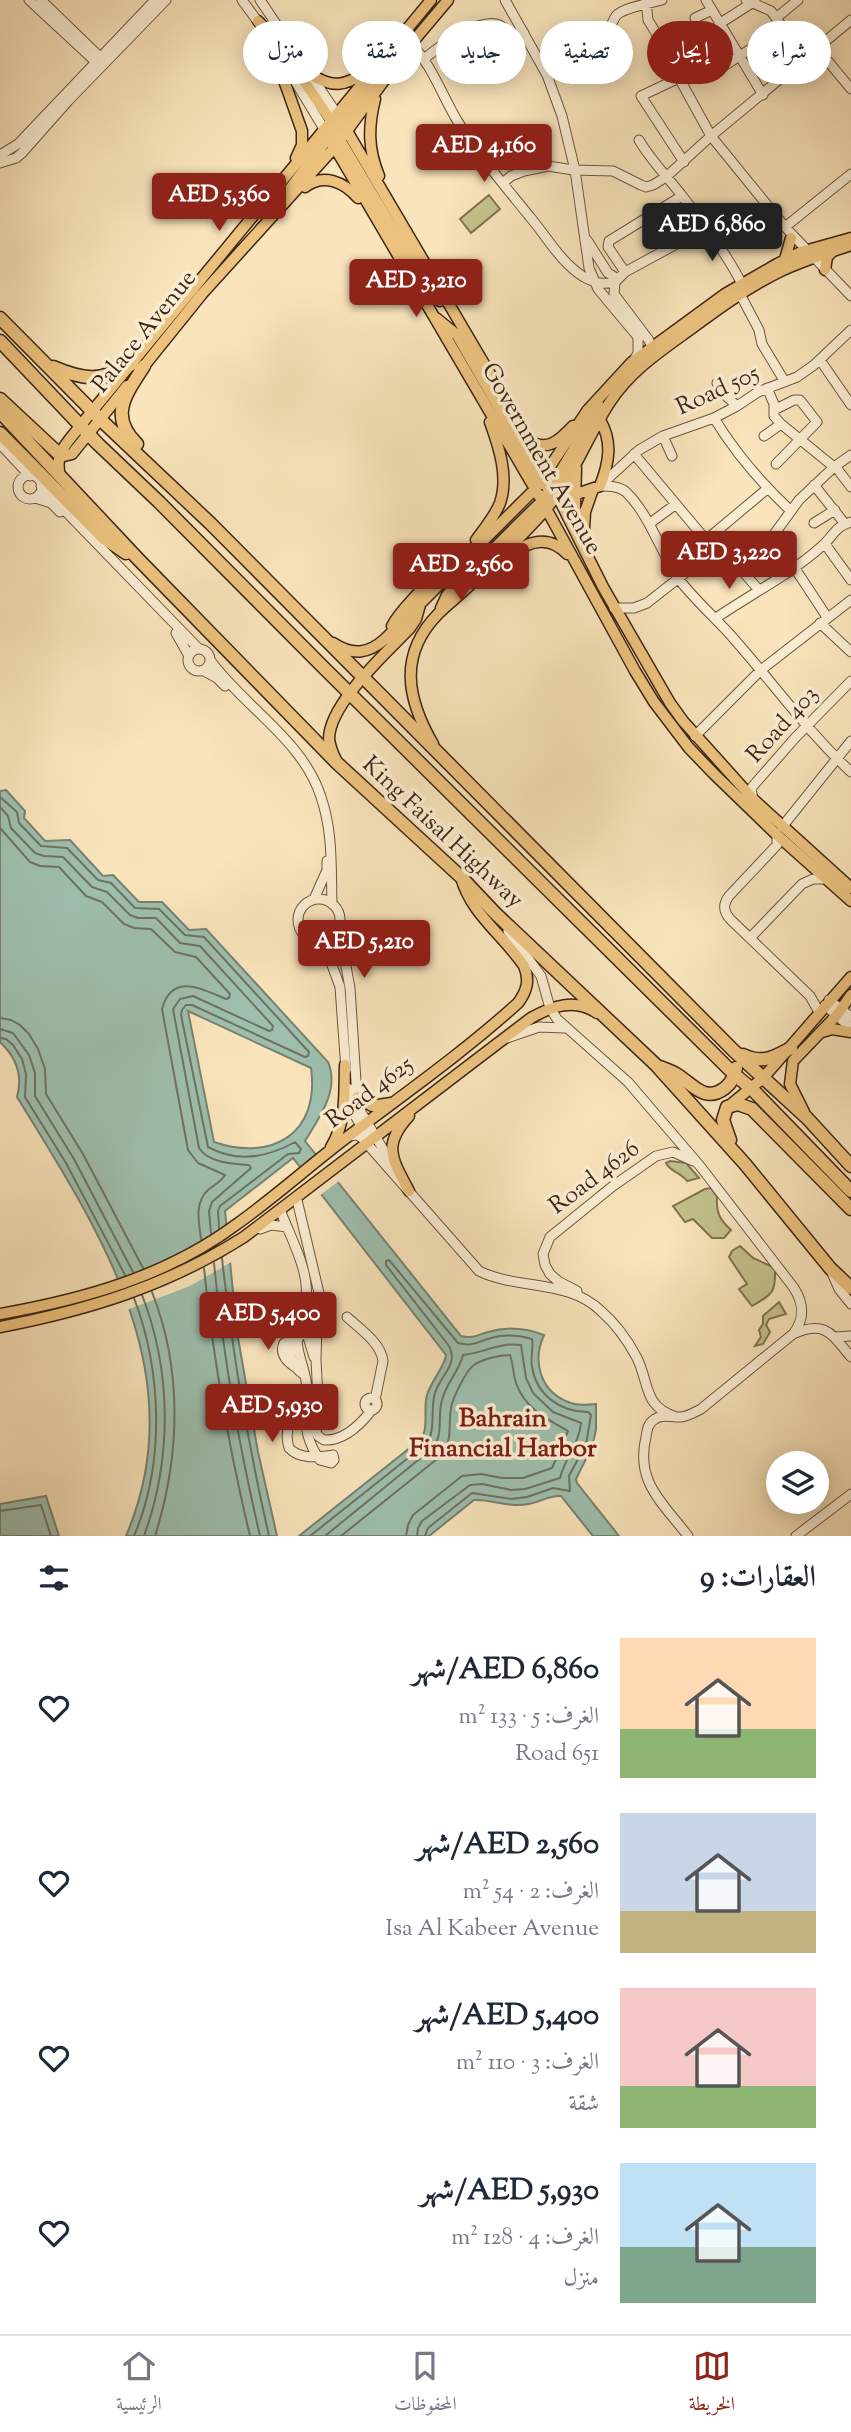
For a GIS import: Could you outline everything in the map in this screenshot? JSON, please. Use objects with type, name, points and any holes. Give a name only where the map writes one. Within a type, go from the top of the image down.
[{"type":"highway","name":"King Faisal Highway","points":[[0,318],[96,416],[211,524],[734,1051],[807,1118],[851,1166]]},
{"type":"highway","name":"King Faisal Highway","points":[[0,341],[84,430],[752,1089],[851,1191]]},
{"type":"highway","points":[[48,365],[81,377],[96,379],[138,365]]},
{"type":"highway","points":[[138,365],[121,413],[128,436],[183,489],[211,524]]},
{"type":"highway","points":[[0,399],[59,454]]},
{"type":"highway","name":"King Faisal Highway","points":[[0,412],[139,560],[337,763],[624,1032],[746,1164],[830,1268],[851,1288]]},
{"type":"highway","points":[[0,433],[104,538],[139,560]]},
{"type":"highway","points":[[656,1065],[677,1074],[701,1093],[709,1094],[723,1089],[735,1075],[737,1062],[734,1051]]},
{"type":"highway","points":[[734,1051],[752,1059],[765,1060],[795,1051]]},
{"type":"highway","points":[[746,1164],[724,1129],[723,1120],[727,1107],[738,1104],[752,1108],[851,1209]]},
{"type":"main road","name":"Palace Avenue","points":[[414,21],[431,0]]},
{"type":"main road","name":"Palace Avenue","points":[[422,31],[449,0]]},
{"type":"main road","points":[[285,84],[302,131],[302,145],[285,179]]},
{"type":"main road","points":[[306,84],[336,130],[424,281],[438,299],[453,311]]},
{"type":"main road","name":"Palace Avenue","points":[[138,365],[266,222],[289,200],[365,84]]},
{"type":"main road","points":[[266,222],[284,193],[336,130],[368,84]]},
{"type":"main road","name":"Palace Avenue","points":[[59,454],[72,454],[84,430],[285,179],[376,95],[384,84]]},
{"type":"main road","points":[[376,95],[369,135],[383,192]]},
{"type":"main road","name":"Government Avenue","points":[[336,130],[383,192],[453,311],[527,439],[547,486],[614,608],[670,703],[695,736],[779,831],[851,888]]},
{"type":"main road","name":"Government Avenue","points":[[336,130],[372,214],[433,317],[481,397],[547,486]]},
{"type":"main road","points":[[289,200],[317,180],[335,181],[349,188],[372,214]]},
{"type":"main road","points":[[786,259],[791,238]]},
{"type":"main road","points":[[325,638],[343,650],[359,653],[370,650],[385,639],[462,561],[576,464],[600,420],[623,386],[646,361],[741,289],[781,271],[807,255],[851,238]]},
{"type":"main road","points":[[527,439],[537,446],[547,446],[559,440],[632,362],[652,346],[786,259],[851,245]]},
{"type":"main road","points":[[825,270],[827,257],[832,251]]},
{"type":"main road","points":[[433,317],[446,324],[457,335],[547,486],[574,495],[597,488]]},
{"type":"main road","points":[[462,561],[500,504],[502,493],[502,460],[481,397]]},
{"type":"main road","points":[[547,486],[593,417],[600,398]]},
{"type":"main road","points":[[438,753],[416,711],[410,688],[412,661],[422,636],[468,580],[544,505],[547,486],[587,411]]},
{"type":"main road","points":[[584,537],[585,512],[597,488],[604,465],[600,420]]},
{"type":"main road","points":[[59,454],[57,460],[60,475]]},
{"type":"main road","points":[[576,464],[574,495],[587,556]]},
{"type":"main road","points":[[482,569],[544,505]]},
{"type":"main road","name":"Government Avenue","points":[[544,505],[647,691],[680,737],[851,901]]},
{"type":"main road","points":[[482,569],[526,544],[549,542],[565,551],[593,592]]},
{"type":"main road","points":[[452,552],[462,561],[482,569]]},
{"type":"main road","points":[[462,561],[468,580]]},
{"type":"main road","points":[[385,639],[399,613],[428,582],[435,570]]},
{"type":"main road","points":[[337,763],[329,736],[338,712],[349,694],[410,628],[416,619],[420,603]]},
{"type":"main road","name":"Road 4625","points":[[119,1292],[190,1254],[236,1225],[512,1008],[526,988],[524,966],[477,909],[464,888],[461,877]]},
{"type":"main road","points":[[807,1118],[790,1084],[795,1051],[824,1005],[851,976]]},
{"type":"main road","points":[[727,1107],[843,1014],[851,995]]},
{"type":"main road","name":"Road 4625","points":[[119,1292],[159,1282],[244,1237],[420,1100],[531,1018],[550,1008],[582,1005],[624,1032]]},
{"type":"main road","points":[[819,1033],[832,1028],[851,1030]]},
{"type":"main road","points":[[324,1155],[339,1133],[344,1116],[345,1065]]},
{"type":"main road","points":[[357,1097],[367,1104],[377,1106],[397,1101]]},
{"type":"main road","points":[[409,1191],[393,1158],[393,1141],[399,1127],[420,1100]]},
{"type":"main road","points":[[0,1314],[119,1292]]},
{"type":"main road","points":[[0,1327],[81,1310],[119,1292]]},
{"type":"street","points":[[34,0],[102,62]]},
{"type":"street","points":[[102,62],[155,0]]},
{"type":"street","points":[[0,163],[16,158],[40,127],[166,0]]},
{"type":"street","name":"Government Avenue","points":[[242,0],[257,21]]},
{"type":"street","name":"Government Avenue","points":[[260,0],[274,21]]},
{"type":"street","points":[[505,0],[517,21]]},
{"type":"street","points":[[615,21],[617,15],[646,2],[662,0]]},
{"type":"street","points":[[706,0],[718,21]]},
{"type":"street","points":[[776,18],[798,0]]},
{"type":"street","points":[[728,21],[751,1],[764,6],[778,21]]},
{"type":"street","points":[[646,2],[649,21]]},
{"type":"street","points":[[695,18],[712,10]]},
{"type":"street","points":[[831,36],[851,20]]},
{"type":"street","points":[[526,37],[540,62]]},
{"type":"street","points":[[733,47],[762,95]]},
{"type":"street","points":[[425,58],[436,50]]},
{"type":"street","points":[[733,60],[747,52]]},
{"type":"street","points":[[422,55],[457,121],[482,159],[569,264],[595,282],[638,337],[638,352],[632,362]]},
{"type":"street","points":[[831,65],[851,89]]},
{"type":"street","name":"Government Avenue","points":[[302,84],[336,130]]},
{"type":"street","name":"Government Avenue","points":[[315,84],[336,130]]},
{"type":"street","points":[[550,84],[562,116],[575,170],[586,255],[595,282]]},
{"type":"street","points":[[666,84],[641,96],[684,162]]},
{"type":"street","points":[[682,84],[711,136],[807,255]]},
{"type":"street","points":[[503,183],[512,176],[535,168],[561,167],[613,171],[646,187],[666,177],[775,84]]},
{"type":"street","points":[[0,155],[18,145],[40,127]]},
{"type":"street","points":[[639,140],[652,162],[706,228],[741,289],[759,330],[762,344],[785,382]]},
{"type":"street","points":[[785,227],[851,174]]},
{"type":"street","points":[[646,361],[652,354],[652,346],[614,294],[619,278],[608,247],[609,241],[682,196]]},
{"type":"street","points":[[785,227],[807,255],[851,296]]},
{"type":"street","points":[[595,282],[605,284],[619,278],[706,228]]},
{"type":"street","points":[[586,239],[608,274],[619,278]]},
{"type":"street","name":"Road 505","points":[[597,488],[634,454],[663,436],[714,418],[751,395],[797,377],[820,360],[851,330]]},
{"type":"street","points":[[820,360],[851,405]]},
{"type":"street","points":[[717,383],[737,406]]},
{"type":"street","points":[[767,388],[774,402],[774,416],[834,466],[851,487]]},
{"type":"street","points":[[774,410],[793,400],[800,400],[817,422],[776,464]]},
{"type":"street","points":[[714,418],[741,459],[767,489],[792,511]]},
{"type":"street","points":[[764,436],[781,424]]},
{"type":"street","points":[[663,436],[672,456]]},
{"type":"street","points":[[0,444],[30,476],[39,480],[41,486],[199,649],[208,653],[209,666],[204,671]]},
{"type":"street","points":[[0,451],[15,468],[22,497],[35,498],[54,506],[173,630],[189,656]]},
{"type":"street","points":[[634,454],[706,540],[726,552],[758,589]]},
{"type":"street","points":[[737,565],[767,544],[814,485],[834,466],[851,455]]},
{"type":"street","points":[[19,482],[30,476]]},
{"type":"street","points":[[716,618],[792,569],[825,544],[837,527],[848,523],[814,485]]},
{"type":"street","points":[[35,498],[40,493],[41,486]]},
{"type":"street","points":[[597,488],[611,486],[625,491],[649,524],[678,578],[761,670],[817,739],[851,772]]},
{"type":"street","points":[[706,540],[767,489]]},
{"type":"street","points":[[649,524],[676,504]]},
{"type":"street","points":[[814,523],[835,510]]},
{"type":"street","points":[[767,544],[792,569],[824,620],[851,652]]},
{"type":"street","points":[[825,544],[851,580]]},
{"type":"street","points":[[614,608],[641,607],[717,548]]},
{"type":"street","points":[[695,736],[761,670],[851,600]]},
{"type":"street","points":[[199,649],[189,656],[191,668],[204,671],[220,681],[289,752],[312,787],[321,813],[327,870],[314,899],[302,907],[298,922],[304,936],[318,942],[328,954],[340,987],[345,1065],[352,1107],[364,1125]]},
{"type":"street","points":[[210,660],[293,748],[317,785],[326,813],[331,845],[332,904]]},
{"type":"street","name":"Road 403","points":[[752,799],[753,786],[851,681]]},
{"type":"street","points":[[851,741],[779,831],[775,847],[725,903],[726,914],[810,996],[843,1014],[851,1030]]},
{"type":"street","points":[[750,938],[802,884],[813,879],[826,879]]},
{"type":"street","points":[[314,899],[324,899],[332,904],[340,917],[339,928],[350,988],[357,1097],[364,1125]]},
{"type":"street","name":"Road 4626","points":[[495,913],[541,976],[550,1008],[557,1019],[628,1082],[700,1166],[797,1292],[802,1318],[793,1334]]},
{"type":"street","points":[[318,942],[329,939],[339,928]]},
{"type":"street","points":[[502,1040],[539,1027],[566,1028]]},
{"type":"street","name":"Road 4626","points":[[364,1125],[369,1139],[409,1191],[480,1271],[498,1278],[546,1286],[583,1298]]},
{"type":"street","points":[[349,1136],[357,1135],[369,1139]]},
{"type":"street","name":"Road 4626","points":[[676,1417],[661,1411],[654,1404],[648,1393],[642,1369],[627,1340],[599,1308],[550,1274],[543,1254],[550,1237],[656,1156],[673,1152],[682,1154],[700,1166]]},
{"type":"street","points":[[232,1244],[242,1242],[282,1212],[297,1200],[307,1187]]},
{"type":"street","points":[[297,1200],[322,1300],[322,1312],[317,1322],[311,1328],[303,1326]]},
{"type":"street","points":[[282,1212],[303,1271],[306,1303],[303,1326],[297,1340],[307,1391],[307,1438],[318,1458],[296,1453],[288,1445],[287,1430],[293,1418],[305,1405]]},
{"type":"street","points":[[258,1230],[271,1225],[287,1227]]},
{"type":"street","points":[[830,1268],[839,1289],[851,1304]]},
{"type":"street","points":[[306,1303],[322,1300]]},
{"type":"street","points":[[317,1322],[318,1398],[315,1429],[321,1438],[338,1439],[371,1411],[365,1408],[365,1403],[368,1399],[374,1399],[383,1362],[378,1348],[347,1317]]},
{"type":"street","points":[[303,1326],[290,1340],[295,1368],[303,1374]]},
{"type":"street","points":[[303,1326],[316,1360]]},
{"type":"street","points":[[688,1536],[652,1489],[642,1465],[648,1425],[660,1416],[686,1416],[701,1409],[793,1334],[817,1327],[824,1329],[851,1357]]},
{"type":"street","points":[[834,1337],[851,1336]]},
{"type":"street","points":[[796,1536],[851,1494]]},
{"type":"shaded area","points":[[489,195],[500,209],[471,233],[460,219]]},
{"type":"shaded area","points":[[666,1163],[686,1163],[699,1178],[687,1181],[668,1166]]},
{"type":"shaded area","points":[[711,1188],[717,1197],[720,1216],[731,1230],[724,1238],[712,1238],[693,1219],[685,1222],[673,1206]]},
{"type":"shaded area","points":[[740,1246],[753,1258],[775,1268],[772,1292],[752,1306],[739,1289],[747,1284],[729,1257],[732,1251]]},
{"type":"shaded area","points":[[779,1302],[786,1314],[769,1319],[766,1325],[770,1332],[763,1344],[755,1346],[761,1337],[759,1330],[763,1324],[763,1316]]},
{"type":"water","points":[[6,790],[25,811],[24,818],[45,841],[70,840],[103,876],[113,875],[139,902],[162,902],[189,930],[206,929],[328,1062],[331,1072],[330,1093],[322,1113],[305,1141],[461,1336],[471,1337],[509,1328],[544,1335],[540,1345],[539,1365],[551,1391],[571,1403],[596,1404],[596,1430],[592,1447],[576,1479],[619,1536],[593,1536],[561,1496],[557,1496],[521,1505],[474,1500],[429,1536],[299,1536],[421,1439],[425,1429],[427,1395],[446,1355],[293,1158],[225,1211],[237,1332],[258,1452],[277,1536],[126,1536],[144,1476],[150,1418],[143,1361],[128,1306],[106,1252],[78,1199],[17,1097],[17,1067],[0,1042],[0,791]],"holes":[[[188,1011],[311,1068],[312,1091],[308,1110],[300,1125],[288,1137],[273,1145],[255,1148],[214,1142]]]},
{"type":"water","points":[[46,1496],[59,1536],[0,1536],[0,1504]]},
{"type":"pier","points":[[318,1153],[339,1181],[319,1196],[298,1168]]},
{"type":"pier","points":[[230,1224],[233,1261],[190,1286],[127,1310],[117,1282],[198,1245]]},
{"type":"district","name":"Bahrain Financial Harbor","points":[[503,1434]]}]
